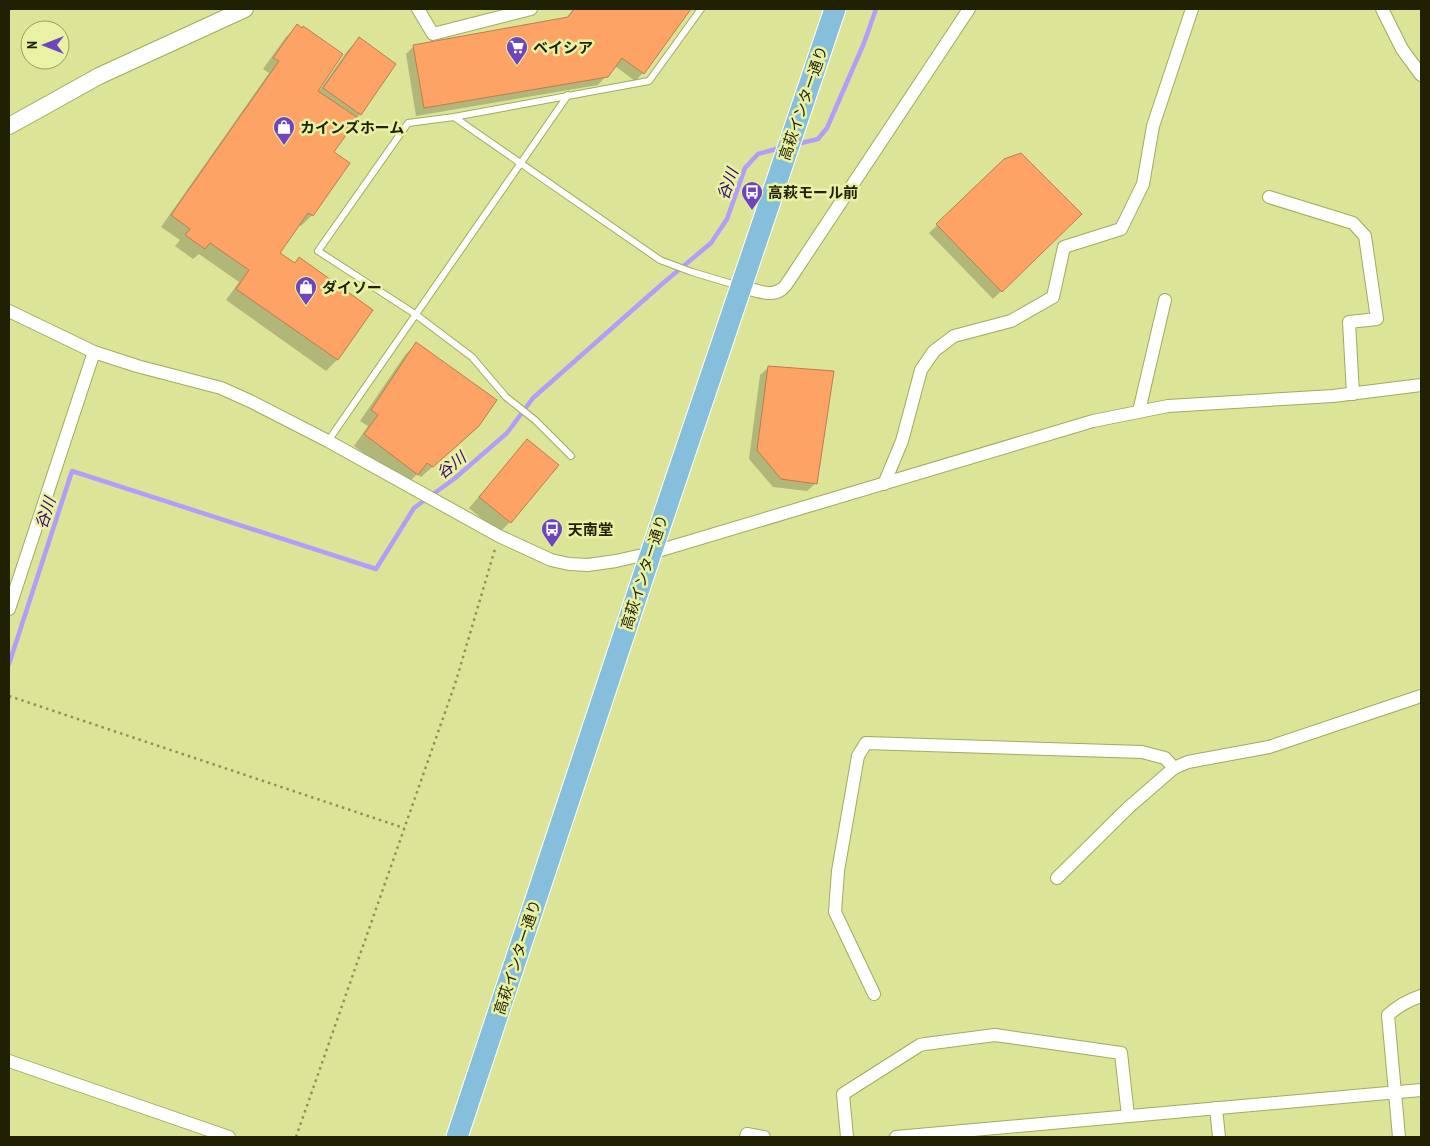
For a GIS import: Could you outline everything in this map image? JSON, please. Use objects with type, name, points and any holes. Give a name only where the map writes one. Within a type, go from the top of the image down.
[{"type":"main road","points":[[806,96],[821,9]]},
{"type":"main road","name":"高萩インター通り","points":[[457,1137],[740,286],[835,9]]},
{"type":"main road","points":[[806,96],[850,9]]},
{"type":"street","points":[[11,128],[99,76],[245,9]]},
{"type":"street","points":[[418,9],[434,34],[531,9]]},
{"type":"street","points":[[740,286],[764,293],[781,290],[969,9]]},
{"type":"street","points":[[884,484],[902,441],[921,370],[934,351],[954,336],[1011,321],[1053,296],[1064,247],[1122,229],[1143,184],[1153,126],[1192,9]]},
{"type":"street","points":[[1382,9],[1402,49],[1421,75]]},
{"type":"street","points":[[1269,197],[1353,223],[1365,236],[1377,319],[1349,322],[1354,394]]},
{"type":"street","points":[[1139,411],[1165,300]]},
{"type":"street","points":[[9,311],[94,352],[137,366],[221,388],[328,441],[499,536],[551,560],[569,564],[588,565],[651,553],[1093,421],[1139,411],[1168,406],[1333,396],[1421,385]]},
{"type":"street","points":[[9,609],[94,352]]},
{"type":"street","points":[[1057,878],[1129,807],[1174,768],[1188,762],[1269,747],[1421,696]]},
{"type":"street","points":[[874,994],[835,912],[838,871],[858,756],[866,743],[1142,752],[1165,758],[1174,768]]},
{"type":"street","points":[[1399,1137],[1388,1015],[1395,1008],[1421,996]]},
{"type":"street","points":[[847,1137],[842,1094],[920,1045],[995,1035],[1122,1052],[1128,1116]]},
{"type":"street","points":[[9,1062],[229,1137]]},
{"type":"street","points":[[896,1137],[1039,1131],[1128,1116],[1421,1090]]},
{"type":"street","points":[[1216,1108],[1219,1137]]},
{"type":"street","points":[[746,1137],[747,1134],[764,1137]]},
{"type":"lane","points":[[570,456],[535,420],[506,398],[472,357],[415,314],[318,251],[408,124],[649,81],[701,9]]},
{"type":"lane","points":[[328,441],[568,95]]},
{"type":"lane","points":[[454,117],[660,260],[692,272],[740,286]]},
{"type":"path","points":[[296,1137],[456,681],[499,536]]},
{"type":"path","points":[[9,696],[404,828]]},
{"type":"building","name":"ベイシア","points":[[574,9],[691,9],[644,74],[622,58],[608,77],[424,108],[413,45],[568,17]]},
{"type":"building","points":[[297,24],[302,28],[303,26],[343,54],[318,91],[358,118],[334,152],[350,163],[313,216],[308,213],[280,253],[295,263],[299,257],[373,310],[338,360],[236,289],[249,270],[210,243],[205,249],[185,235],[190,229],[171,215],[279,61],[273,58]]},
{"type":"building","points":[[359,37],[396,64],[361,115],[323,88]]},
{"type":"building","points":[[1021,153],[1082,214],[1002,292],[936,224],[1004,159]]},
{"type":"building","points":[[416,342],[497,400],[479,426],[433,467],[427,463],[418,475],[364,434],[378,415],[371,410]]},
{"type":"building","points":[[768,366],[834,371],[817,484],[781,479],[757,450]]},
{"type":"building","points":[[527,439],[559,465],[511,523],[479,497]]},
{"type":"waterway","name":"谷川","points":[[797,144],[818,139],[827,128],[864,43],[876,9]]},
{"type":"waterway","name":"谷川","points":[[9,664],[72,471],[376,569],[414,508],[454,479],[507,433],[533,398],[711,243],[727,219],[745,168],[758,154],[780,148]]},
{"type":"place","name":"ベイシア","points":[[517,66]]},
{"type":"place","name":"カインズホーム","points":[[284,146]]},
{"type":"place","name":"高萩モール前","points":[[752,211]]},
{"type":"place","name":"ダイソー","points":[[306,306]]},
{"type":"place","name":"天南堂","points":[[552,548]]}]
